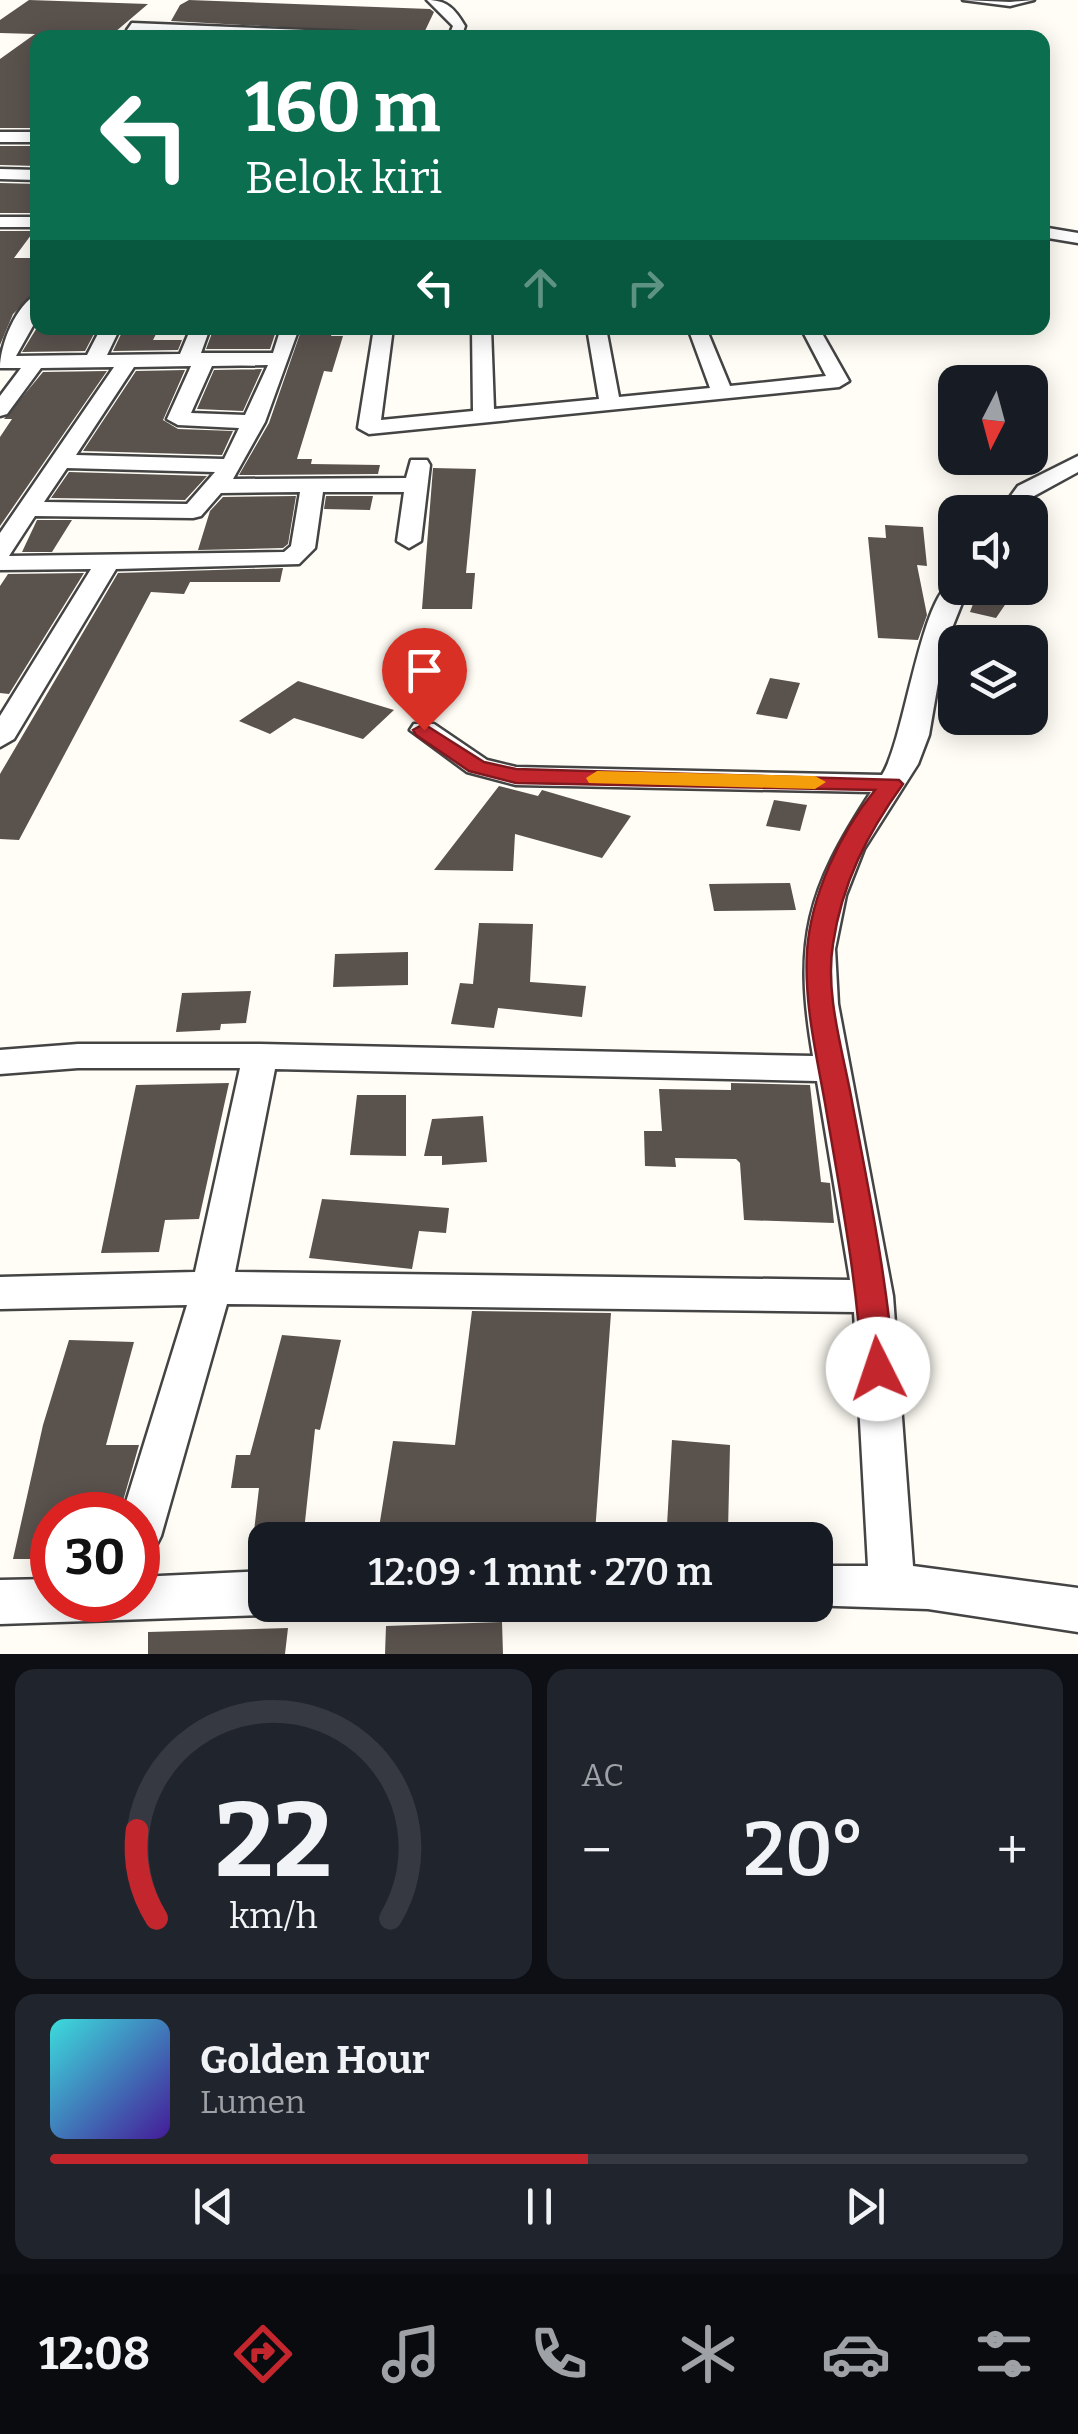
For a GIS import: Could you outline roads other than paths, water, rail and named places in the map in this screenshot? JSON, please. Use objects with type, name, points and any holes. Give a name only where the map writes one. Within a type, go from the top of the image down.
[{"type":"street","points":[[433,0],[450,12],[459,26],[457,30]]},
{"type":"street","points":[[130,30],[146,14]]},
{"type":"street","points":[[0,137],[30,137]]},
{"type":"street","points":[[7,174],[30,153]]},
{"type":"street","points":[[3,227],[30,223]]},
{"type":"street","points":[[1050,233],[1078,238]]},
{"type":"street","points":[[1,362],[30,313]]},
{"type":"street","points":[[95,359],[107,335]]},
{"type":"street","points":[[199,335],[197,358],[178,418],[254,422]]},
{"type":"street","points":[[179,558],[193,511],[226,476],[254,422],[288,335]]},
{"type":"street","points":[[382,335],[369,428],[839,381],[814,335]]},
{"type":"street","points":[[481,335],[484,416]]},
{"type":"street","points":[[597,335],[610,404]]},
{"type":"street","points":[[700,335],[722,393]]},
{"type":"street","points":[[0,550],[129,358]]},
{"type":"street","points":[[1,362],[281,359]]},
{"type":"street","points":[[0,410],[36,360]]},
{"type":"street","points":[[60,461],[314,483],[418,475],[410,541]]},
{"type":"street","points":[[1023,495],[1078,463]]},
{"type":"street","points":[[0,563],[290,558],[303,548],[314,483]]},
{"type":"street","points":[[27,509],[193,511]]},
{"type":"street","points":[[0,739],[108,562]]},
{"type":"street","points":[[892,1588],[873,1296],[821,1004],[820,948],[830,895],[870,812],[892,784],[915,735],[930,648],[949,605]]},
{"type":"street","points":[[424,730],[477,766],[516,776],[892,784]]},
{"type":"street","points":[[0,1062],[78,1056],[260,1056],[831,1069]]},
{"type":"street","points":[[151,1492],[212,1288],[260,1056]]},
{"type":"street","points":[[0,1293],[212,1288],[873,1296]]},
{"type":"street","points":[[833,1587],[928,1588],[1078,1610]]},
{"type":"street","points":[[160,1599],[248,1595]]},
{"type":"street","points":[[0,1602],[30,1601]]},
{"type":"lane","points":[[966,0],[1025,4],[1031,0]]}]
